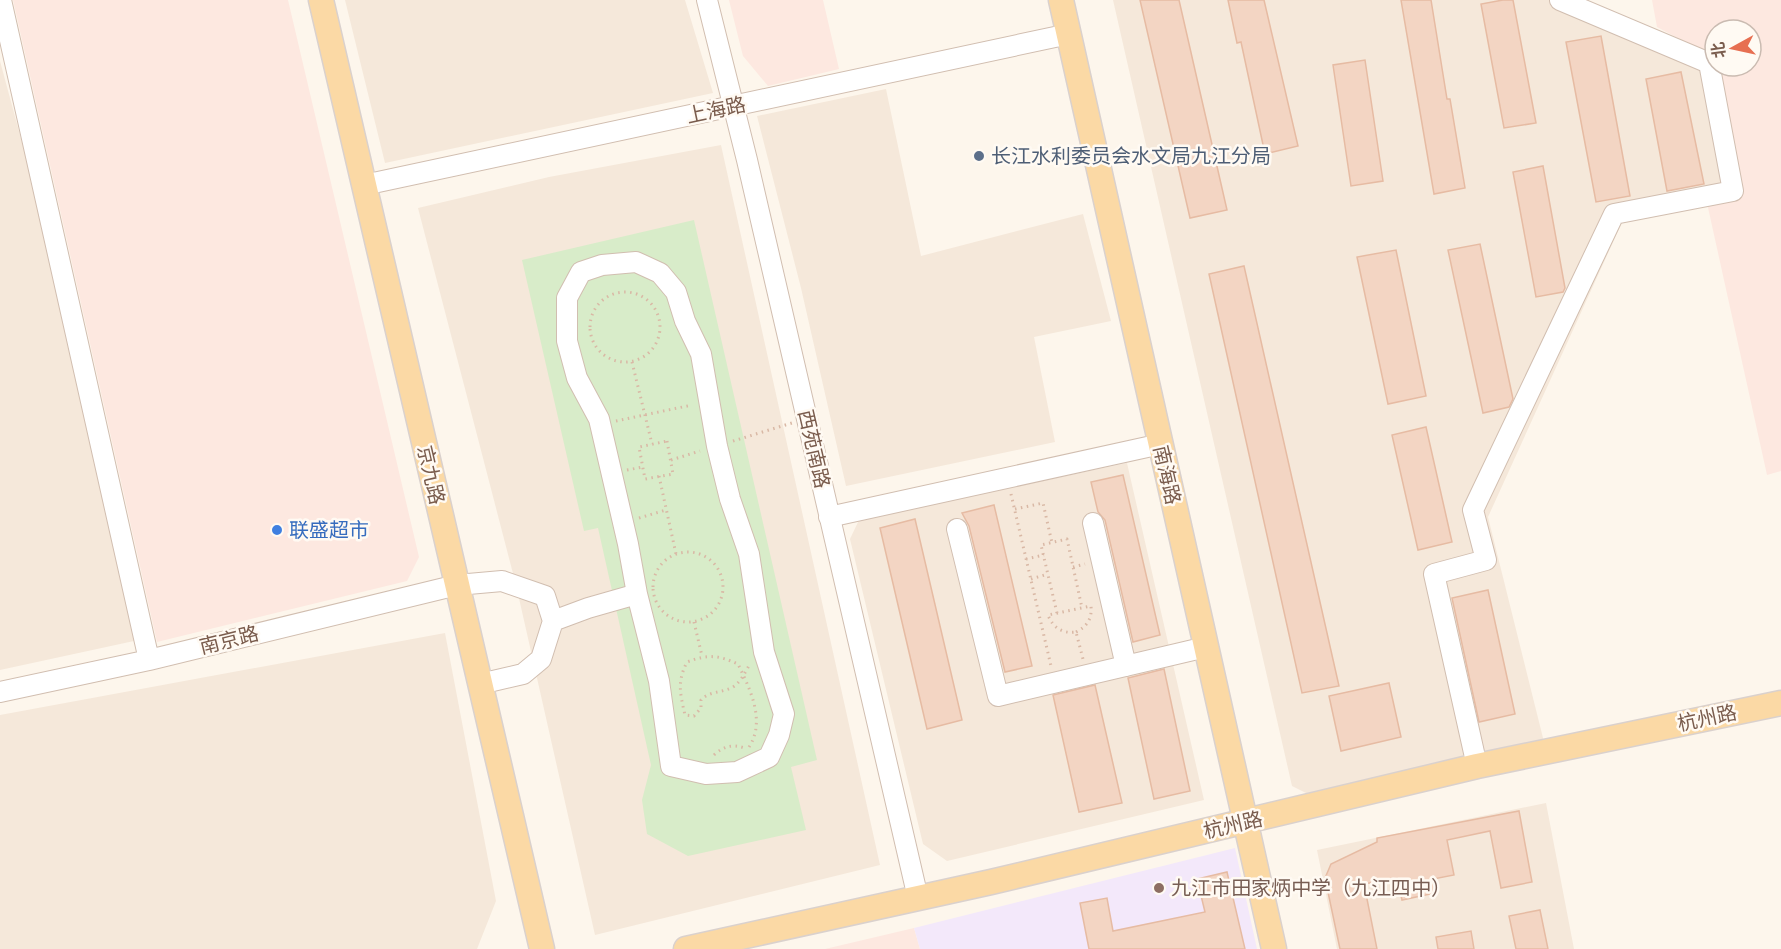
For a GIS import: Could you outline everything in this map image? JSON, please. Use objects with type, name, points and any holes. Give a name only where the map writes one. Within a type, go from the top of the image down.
[{"type":"main road","name":"京九路","points":[[321,0],[542,949]]},
{"type":"main road","name":"南海路","points":[[1061,0],[1274,949]]},
{"type":"main road","name":"杭州路","points":[[686,949],[918,898],[1477,766],[1781,703]]},
{"type":"street","points":[[1,0],[149,660]]},
{"type":"street","name":"西苑南路","points":[[707,0],[918,898]]},
{"type":"street","points":[[1477,766],[1434,574],[1486,560],[1473,510],[1614,214],[1733,191],[1709,63],[1560,0]]},
{"type":"street","name":"上海路","points":[[364,185],[1069,34]]},
{"type":"street","points":[[636,262],[660,273],[676,292],[685,321],[701,354],[710,401],[717,446],[730,499],[749,554],[764,652],[784,714],[769,757],[738,772],[706,774],[670,766],[659,681],[637,594],[600,424],[577,378],[567,341],[567,298],[581,272],[602,265],[636,262]]},
{"type":"street","points":[[829,517],[1161,444]]},
{"type":"street","points":[[1094,523],[1126,666]]},
{"type":"street","points":[[957,529],[998,696],[1206,647]]},
{"type":"street","name":"南京路","points":[[0,692],[149,660],[457,585],[502,581],[538,593],[545,596],[553,621]]},
{"type":"street","points":[[480,684],[523,674],[541,659],[553,621],[637,594]]},
{"type":"path","points":[[636,293],[646,298],[659,317],[661,329],[652,350],[643,358],[632,362],[620,363],[609,359],[599,352],[593,341],[590,330],[595,308],[603,299],[613,294],[636,293]]},
{"type":"path","points":[[632,362],[652,444]]},
{"type":"path","points":[[600,424],[710,401]]},
{"type":"path","points":[[670,460],[807,419]]},
{"type":"path","points":[[667,441],[670,460],[673,474],[645,479],[639,447],[667,441]]},
{"type":"path","points":[[659,476],[676,554]]},
{"type":"path","points":[[1007,478],[1055,683]]},
{"type":"path","points":[[1015,509],[1043,502],[1053,543]]},
{"type":"path","points":[[623,522],[666,510]]},
{"type":"path","points":[[1057,613],[1041,545],[1066,540],[1082,608]]},
{"type":"path","points":[[687,552],[698,553],[709,558],[722,577],[721,600],[715,610],[706,618],[694,622],[682,623],[671,619],[655,602],[652,590],[653,578],[666,559],[687,552]]},
{"type":"path","points":[[1026,559],[1044,555]]},
{"type":"path","points":[[1031,579],[1048,574]]},
{"type":"path","points":[[1091,606],[1092,613],[1087,625],[1076,632],[1064,632],[1054,626],[1048,615],[1057,613],[1091,606]]},
{"type":"path","points":[[694,622],[702,656]]},
{"type":"path","points":[[1076,632],[1086,676]]},
{"type":"path","points":[[748,748],[755,739],[754,701],[743,675],[738,664],[722,657],[702,656],[687,662],[681,675],[680,691],[685,715],[694,716],[701,708],[701,700],[705,695],[732,688],[740,682],[743,675],[751,662],[764,652]]},
{"type":"shaded area","points":[[13,0],[288,0],[419,557],[407,581],[157,642]]},
{"type":"shaded area","points":[[345,0],[685,0],[713,93],[385,163]]},
{"type":"shaded area","points":[[729,0],[823,0],[839,69],[768,86],[743,56]]},
{"type":"shaded area","points":[[1113,0],[1580,0],[1703,59],[1703,78],[1720,78],[1743,196],[1624,218],[1488,517],[1544,742],[1310,795],[1292,786]]},
{"type":"shaded area","points":[[1652,0],[1781,0],[1781,471],[1767,475],[1707,203],[1743,196],[1720,78],[1763,78],[1763,18],[1703,18],[1703,52],[1657,27]]},
{"type":"shaded area","points":[[0,61],[37,198],[134,641],[0,670]]},
{"type":"shaded area","points":[[886,89],[921,256],[1083,214],[1111,321],[1034,337],[1055,442],[846,486],[801,288],[757,116]]},
{"type":"shaded area","points":[[721,145],[880,865],[595,935],[516,585],[418,208],[549,177]]},
{"type":"shaded area","points":[[1127,463],[1204,800],[947,861],[923,844],[850,539],[859,520]]},
{"type":"shaded area","points":[[445,633],[496,901],[477,949],[0,949],[0,715]]},
{"type":"shaded area","points":[[1546,803],[1574,949],[1337,949],[1317,850]]},
{"type":"shaded area","name":"九江市田家炳中学（九江四中）","points":[[1235,848],[1257,949],[920,949],[914,928]]},
{"type":"shaded area","points":[[914,928],[920,949],[825,949]]},
{"type":"green space","points":[[694,220],[817,760],[791,767],[806,830],[688,856],[647,834],[642,800],[651,765],[598,528],[584,531],[522,260]]},
{"type":"building","points":[[1140,0],[1179,0],[1227,210],[1190,218]]},
{"type":"building","points":[[1228,0],[1264,0],[1298,146],[1265,154],[1241,42],[1237,43]]},
{"type":"building","points":[[1401,0],[1431,0],[1447,99],[1450,99],[1465,188],[1434,194]]},
{"type":"building","points":[[1513,0],[1536,123],[1504,128],[1481,4]]},
{"type":"building","points":[[1601,36],[1630,196],[1596,202],[1566,42]]},
{"type":"building","points":[[1365,60],[1383,181],[1351,186],[1333,65]]},
{"type":"building","points":[[1681,72],[1704,184],[1667,191],[1646,79]]},
{"type":"building","points":[[1543,166],[1565,288],[1563,292],[1536,297],[1513,172]]},
{"type":"building","points":[[1480,244],[1513,399],[1509,407],[1483,413],[1448,250]]},
{"type":"building","points":[[1396,250],[1426,396],[1388,404],[1357,257]]},
{"type":"building","points":[[1244,266],[1339,686],[1302,693],[1209,274]]},
{"type":"building","points":[[1426,427],[1452,542],[1418,550],[1392,435]]},
{"type":"building","points":[[1123,475],[1160,635],[1133,642],[1105,520],[1098,512],[1091,482]]},
{"type":"building","points":[[994,505],[1032,666],[1005,672],[969,526],[962,513]]},
{"type":"building","points":[[915,519],[962,720],[927,729],[880,528]]},
{"type":"building","points":[[1488,590],[1515,714],[1479,722],[1452,598]]},
{"type":"building","points":[[1164,669],[1190,791],[1154,799],[1128,678]]},
{"type":"building","points":[[1389,683],[1401,737],[1341,751],[1329,696]]},
{"type":"building","points":[[1095,685],[1122,803],[1079,812],[1053,695]]},
{"type":"building","points":[[1519,811],[1532,882],[1501,888],[1490,831],[1447,840],[1454,875],[1433,879],[1435,893],[1402,900],[1397,878],[1364,884],[1377,949],[1340,949],[1325,878],[1331,864],[1377,842],[1377,838]]},
{"type":"building","points":[[1227,872],[1245,949],[1089,949],[1080,903],[1107,898],[1113,931],[1205,912],[1197,879]]},
{"type":"building","points":[[1540,910],[1548,949],[1516,949],[1509,916]]},
{"type":"building","points":[[1471,931],[1474,949],[1438,949],[1436,937]]},
{"type":"place","name":"长江水利委员会水文局九江分局","points":[[979,156]]},
{"type":"place","name":"联盛超市","points":[[277,530]]},
{"type":"place","name":"九江市田家炳中学（九江四中）","points":[[1159,888]]}]
